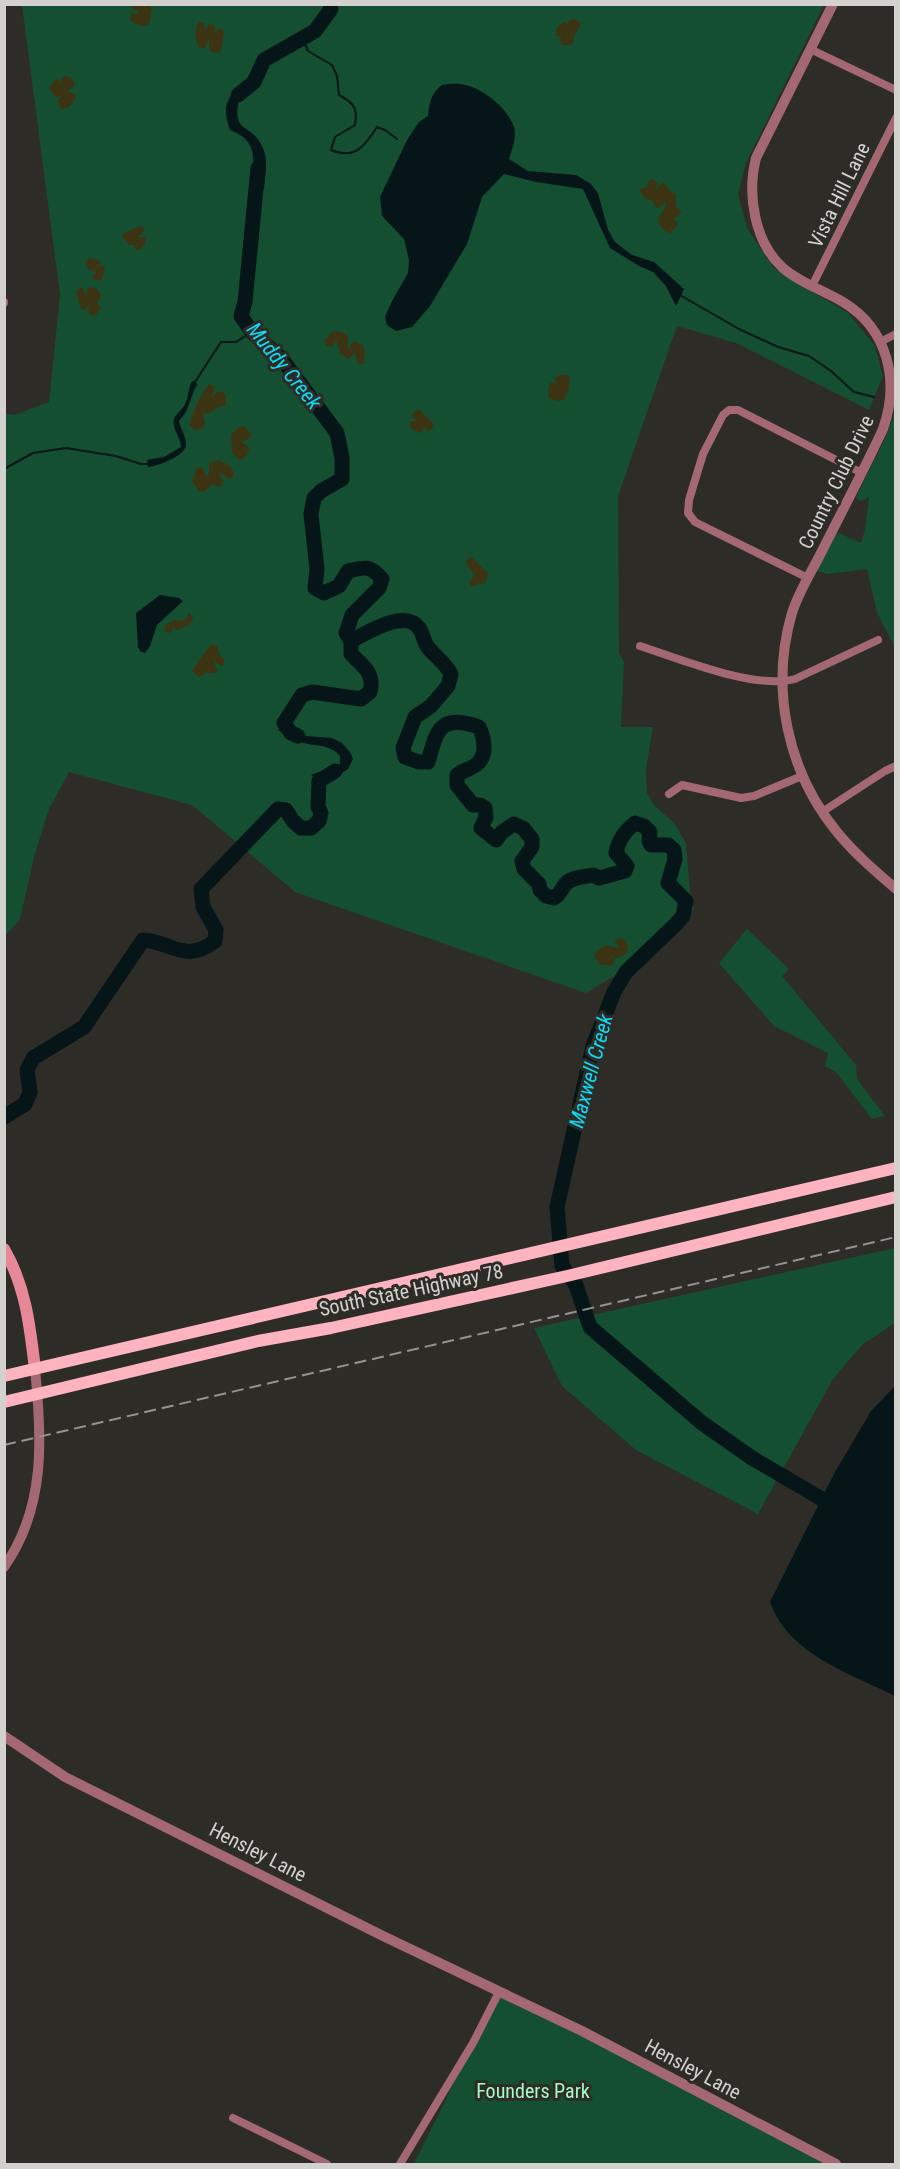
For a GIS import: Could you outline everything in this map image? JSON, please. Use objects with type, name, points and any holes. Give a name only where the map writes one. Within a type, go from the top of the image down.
[{"type":"main road","name":"South State Highway 78","points":[[4,1376],[896,1168]]},
{"type":"main road","name":"South State Highway 78","points":[[4,1402],[258,1341],[331,1328],[532,1283],[896,1197]]},
{"type":"main road","points":[[4,1249],[21,1287],[29,1316],[35,1369]]},
{"type":"street","name":"Country Club Drive","points":[[832,4],[756,158],[753,171],[754,215],[767,249],[783,268],[858,312],[882,341],[892,387],[891,407],[883,429],[798,598],[790,621],[783,655],[782,682],[786,727],[802,776],[822,812],[852,850],[896,889]]},
{"type":"street","points":[[810,49],[896,90]]},
{"type":"street","name":"Vista Hill Lane","points":[[812,286],[896,118]]},
{"type":"street","points":[[882,341],[896,334]]},
{"type":"street","points":[[808,578],[695,522],[689,516],[687,506],[699,465],[723,415],[729,410],[738,410],[862,472]]},
{"type":"street","points":[[640,646],[717,670],[764,681],[782,682],[795,680],[878,640]]},
{"type":"street","points":[[822,812],[896,766]]},
{"type":"street","points":[[669,794],[682,785],[727,796],[754,796],[802,776]]},
{"type":"street","points":[[4,1567],[22,1535],[31,1510],[38,1477],[41,1449],[35,1369]]},
{"type":"street","name":"Hensley Lane","points":[[4,1736],[65,1777],[582,2031],[836,2164]]},
{"type":"street","points":[[400,2164],[473,2043],[499,1992]]},
{"type":"street","points":[[233,2118],[327,2164]]},
{"type":"green space","points":[[22,5],[824,5],[746,163],[738,194],[747,228],[773,267],[847,312],[875,346],[883,376],[869,410],[736,343],[677,326],[618,496],[619,653],[624,662],[621,727],[653,727],[646,769],[647,793],[653,804],[675,824],[686,843],[690,892],[694,909],[662,947],[586,993],[295,892],[192,805],[69,772],[49,809],[35,853],[20,919],[5,936],[5,414],[15,415],[49,402],[60,295]]},
{"type":"green space","points":[[895,411],[895,648],[877,612],[867,569],[828,574],[812,570],[832,530],[861,543],[869,497],[861,501],[856,498],[887,434]]},
{"type":"green space","points":[[747,929],[789,969],[782,976],[856,1065],[857,1079],[885,1116],[872,1119],[836,1072],[825,1066],[828,1053],[774,1026],[719,963]]},
{"type":"green space","points":[[895,1248],[895,1323],[863,1344],[833,1379],[758,1514],[636,1450],[562,1386],[534,1328]]},
{"type":"green space","name":"Founders Park","points":[[499,1992],[836,2164],[414,2164]]},
{"type":"sand","points":[[131,5],[148,5],[152,9],[149,25],[141,26],[130,21],[131,13],[137,14],[139,11],[132,9]]},
{"type":"sand","points":[[573,19],[581,24],[573,43],[562,45],[559,40],[563,37],[556,36],[557,29],[566,22],[568,25],[568,21]]},
{"type":"sand","points":[[199,22],[204,23],[205,31],[209,23],[215,26],[215,34],[218,28],[224,31],[219,53],[211,52],[209,39],[205,48],[199,47],[196,28]]},
{"type":"sand","points":[[64,76],[70,77],[74,82],[74,86],[67,92],[74,93],[76,96],[71,105],[61,109],[57,100],[62,96],[56,97],[49,89],[55,79],[59,80],[63,86],[61,80]]},
{"type":"sand","points":[[653,179],[658,184],[655,189],[664,182],[670,191],[676,194],[676,206],[681,211],[680,215],[673,219],[679,223],[670,234],[663,229],[659,221],[666,202],[658,208],[655,207],[653,201],[641,194],[640,189],[646,187]]},
{"type":"sand","points":[[139,226],[145,230],[138,237],[146,237],[139,250],[135,249],[134,245],[129,245],[121,235]]},
{"type":"sand","points":[[88,258],[99,260],[101,263],[97,266],[105,268],[102,280],[92,278],[96,272],[86,265]]},
{"type":"sand","points":[[80,287],[86,295],[90,287],[100,293],[101,297],[97,303],[101,309],[94,316],[88,311],[89,303],[85,310],[81,309],[76,292]]},
{"type":"sand","points":[[333,331],[345,333],[348,336],[348,349],[354,341],[363,345],[364,364],[357,363],[355,352],[349,359],[340,354],[337,341],[333,347],[326,346],[325,340]]},
{"type":"sand","points":[[561,375],[568,375],[570,380],[564,400],[557,401],[549,398],[548,392],[550,383],[555,382],[560,388],[555,380]]},
{"type":"sand","points":[[209,384],[215,387],[211,398],[217,392],[223,392],[226,396],[226,405],[208,414],[203,413],[205,423],[203,428],[195,430],[189,425],[197,404]]},
{"type":"sand","points":[[418,409],[433,423],[434,427],[428,432],[424,426],[418,433],[411,428],[410,421],[417,421],[412,414]]},
{"type":"sand","points":[[241,426],[251,434],[249,439],[239,440],[249,449],[245,458],[239,460],[232,453],[231,437],[233,432]]},
{"type":"sand","points":[[219,460],[230,466],[234,473],[233,478],[229,479],[221,473],[219,476],[224,480],[220,487],[213,484],[203,492],[198,491],[192,480],[197,468],[202,467],[206,476],[209,474],[209,463]]},
{"type":"sand","points":[[470,556],[488,573],[485,583],[471,586],[469,581],[475,575],[466,562]]},
{"type":"sand","points":[[189,613],[193,617],[185,627],[176,630],[173,627],[171,633],[164,631],[166,625],[174,620],[184,621]]},
{"type":"sand","points":[[213,644],[218,647],[218,653],[224,659],[224,663],[222,667],[213,660],[216,673],[206,673],[199,677],[192,671]]},
{"type":"sand","points":[[621,938],[628,946],[627,953],[617,958],[609,955],[615,959],[612,966],[599,964],[594,956],[596,952],[606,945],[618,948],[619,946],[615,943]]},
{"type":"shaded area","points":[[251,74],[256,89],[239,98],[237,110],[240,123],[257,138],[264,151],[266,167],[264,189],[251,186],[253,160],[250,146],[239,134],[230,130],[226,112],[229,99]]},
{"type":"shaded area","points":[[459,84],[472,87],[487,95],[501,107],[511,120],[515,131],[509,159],[528,171],[576,175],[591,184],[598,193],[608,230],[615,242],[632,255],[654,262],[684,289],[676,306],[666,286],[653,272],[610,248],[583,189],[536,182],[504,174],[482,197],[467,244],[430,306],[412,327],[396,331],[387,325],[385,317],[408,273],[409,260],[404,239],[382,216],[380,197],[407,140],[419,122],[428,116],[433,96],[442,85]]},
{"type":"shaded area","points":[[192,381],[198,384],[186,412],[179,421],[185,439],[184,449],[170,460],[148,467],[147,460],[164,457],[181,447],[174,421],[184,407]]},
{"type":"shaded area","points":[[160,595],[179,598],[183,601],[157,625],[150,646],[145,653],[138,647],[136,613]]},
{"type":"shaded area","points":[[284,723],[306,736],[332,738],[342,743],[353,759],[348,769],[324,785],[311,775],[340,764],[340,756],[326,747],[300,742],[286,735],[278,730]]},
{"type":"shaded area","points":[[895,1386],[895,1696],[841,1670],[806,1649],[791,1636],[779,1620],[770,1602],[835,1472],[871,1411]]},
{"type":"waterway","name":"Muddy Creek","points":[[238,95],[254,82],[264,60],[315,31],[331,9],[330,4]]},
{"type":"waterway","points":[[303,39],[308,51],[332,65],[337,76],[339,95],[355,110],[355,125],[335,137],[331,150],[339,153],[353,152],[364,145],[377,127],[397,139]]},
{"type":"waterway","name":"Muddy Creek","points":[[258,168],[245,302],[241,316],[252,332],[281,358],[337,433],[342,458],[342,479],[321,491],[314,498],[311,514],[317,569],[315,588],[324,593],[339,586],[348,571],[359,569],[370,569],[382,579],[379,588],[352,615],[346,633],[351,641],[351,654],[364,666],[369,675],[370,692],[361,699],[312,692],[302,695],[284,723],[291,733],[298,736]]},
{"type":"waterway","points":[[678,294],[739,329],[778,347],[809,356],[831,371],[854,392],[874,397]]},
{"type":"waterway","points":[[193,385],[221,342],[236,342],[252,332]]},
{"type":"waterway","points":[[4,469],[33,453],[66,448],[148,464]]},
{"type":"waterway","points":[[896,509],[896,518]]},
{"type":"waterway","name":"Maxwell Creek","points":[[351,641],[396,621],[413,622],[419,628],[427,646],[451,674],[448,686],[431,706],[415,717],[403,748],[405,757],[419,762],[428,762],[438,733],[448,724],[456,722],[479,727],[484,743],[482,758],[474,766],[457,775],[457,785],[473,805],[485,808],[486,817],[481,828],[496,840],[502,832],[514,824],[523,828],[532,839],[532,847],[522,861],[524,869],[539,884],[540,890],[546,896],[554,898],[566,883],[573,879],[593,875],[599,878],[625,871],[627,866],[616,853],[623,836],[635,823],[644,826],[650,832],[651,845],[668,845],[674,850],[675,859],[668,883],[686,901],[683,916],[626,972],[614,992],[593,1046],[557,1207],[562,1266],[576,1285],[590,1327],[702,1423],[752,1458],[822,1499],[842,1501]]},
{"type":"waterway","name":"Muddy Creek","points":[[4,1117],[25,1104],[30,1092],[27,1070],[33,1058],[84,1027],[143,940],[187,951],[204,948],[215,941],[216,930],[203,907],[201,889],[278,809],[286,810],[301,828],[311,828],[319,821],[321,813],[318,807],[319,781],[335,771]]},
{"type":"railway","points":[[4,1445],[896,1237]]}]
